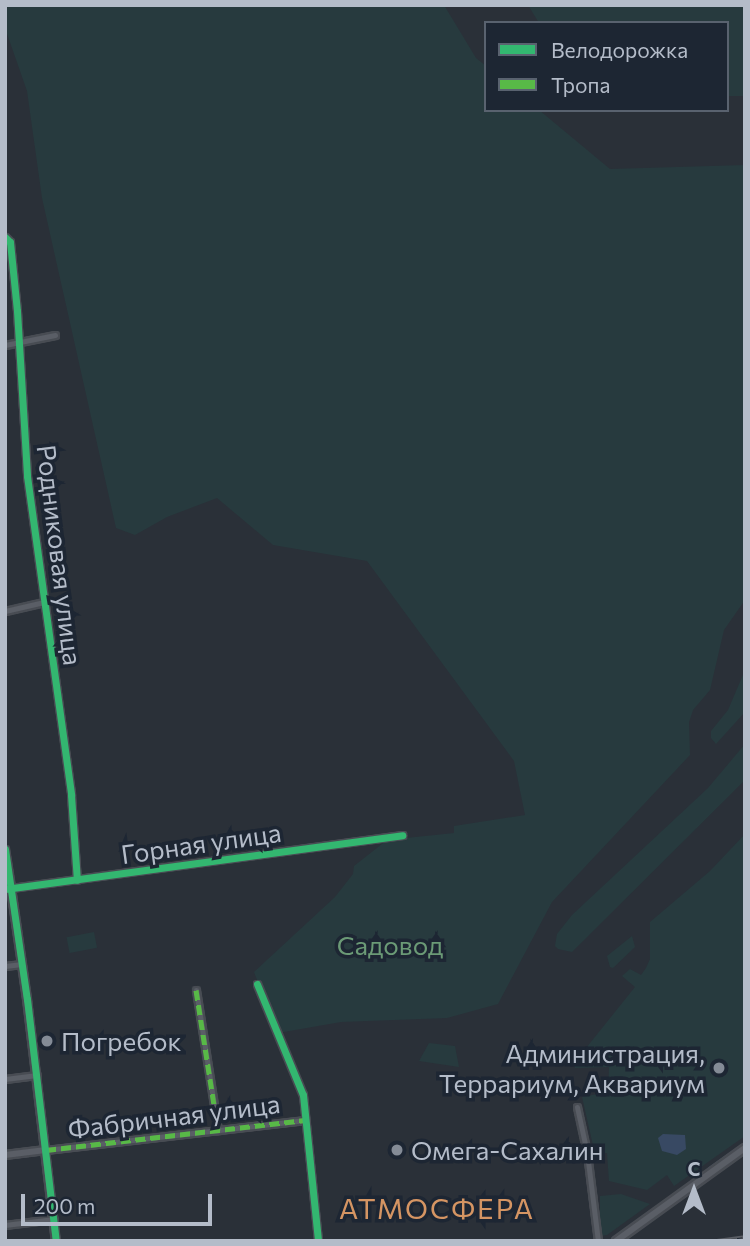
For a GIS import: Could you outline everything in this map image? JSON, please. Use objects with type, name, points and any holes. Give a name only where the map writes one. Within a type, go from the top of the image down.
[{"type":"street","name":"Родниковая улица","points":[[5,237],[10,242],[27,476],[71,795],[77,880]]},
{"type":"street","points":[[5,345],[55,335]]},
{"type":"street","points":[[5,611],[43,602]]},
{"type":"street","name":"Горная улица","points":[[8,889],[402,835]]},
{"type":"street","points":[[5,849],[8,889],[22,964],[37,1075],[56,1241]]},
{"type":"street","points":[[5,966],[22,964]]},
{"type":"street","points":[[257,984],[275,1035],[300,1086],[318,1241]]},
{"type":"street","points":[[196,989],[218,1130]]},
{"type":"street","points":[[5,1079],[37,1075]]},
{"type":"street","points":[[577,1107],[587,1153],[598,1241]]},
{"type":"street","name":"Фабричная улица","points":[[5,1155],[305,1120]]},
{"type":"street","points":[[616,1241],[745,1148]]},
{"type":"street","points":[[5,1225],[54,1219]]},
{"type":"green space","name":"Садовод","points":[[5,5],[444,5],[476,58],[484,64],[484,112],[541,112],[610,169],[745,165],[745,600],[724,630],[710,690],[693,710],[689,722],[690,755],[552,902],[498,1004],[447,1018],[341,1022],[278,1033],[254,972],[335,897],[353,874],[354,866],[387,840],[454,833],[454,826],[525,815],[514,761],[367,561],[273,545],[217,498],[167,517],[135,535],[116,528],[42,198],[27,91],[5,28]]},
{"type":"green space","points":[[528,5],[745,5],[745,96],[729,96],[729,21],[538,21]]},
{"type":"green space","points":[[745,670],[745,712],[716,744],[711,738],[711,731],[728,710]]},
{"type":"green space","points":[[745,744],[745,780],[572,952],[558,949],[555,946],[557,934],[572,915],[708,788]]},
{"type":"green space","points":[[745,834],[745,1136],[674,1186],[667,1175],[647,1190],[609,1181],[607,1153],[595,1154],[582,1097],[608,1092],[609,1067],[575,1068],[574,1063],[635,987],[622,976],[630,969],[641,975],[646,968],[650,959],[650,922],[710,871]]},
{"type":"green space","points":[[94,932],[97,948],[70,953],[67,937]]},
{"type":"green space","points":[[632,936],[635,947],[613,968],[610,967],[607,956]]},
{"type":"green space","points":[[429,1043],[455,1046],[459,1067],[419,1061]]},
{"type":"green space","points":[[621,1194],[650,1204],[607,1235],[600,1236],[600,1196]]},
{"type":"water","points":[[663,1134],[685,1135],[686,1149],[677,1155],[662,1151],[658,1138]]},
{"type":"waterway","points":[[709,1168],[745,1143]]},
{"type":"waterway","points":[[693,1180],[700,1175]]},
{"type":"railway","points":[[717,1241],[745,1237]]},
{"type":"marked path","points":[[196,990],[218,1130]]},
{"type":"marked path","points":[[46,1150],[305,1120]]},
{"type":"cycle path","points":[[5,237],[10,242],[17,311],[27,476],[71,795],[77,880]]},
{"type":"cycle path","points":[[5,889],[402,835]]},
{"type":"cycle path","points":[[5,849],[27,999],[56,1241]]},
{"type":"cycle path","points":[[257,984],[303,1095],[318,1241]]},
{"type":"place","name":"Погребок","points":[[47,1041]]},
{"type":"place","name":"Администрация, Террариум, Аквариум","points":[[719,1068]]},
{"type":"place","name":"Омега-Сахалин","points":[[397,1150]]},
{"type":"district","name":"АТМОСФЕРА","points":[[437,1208]]}]
